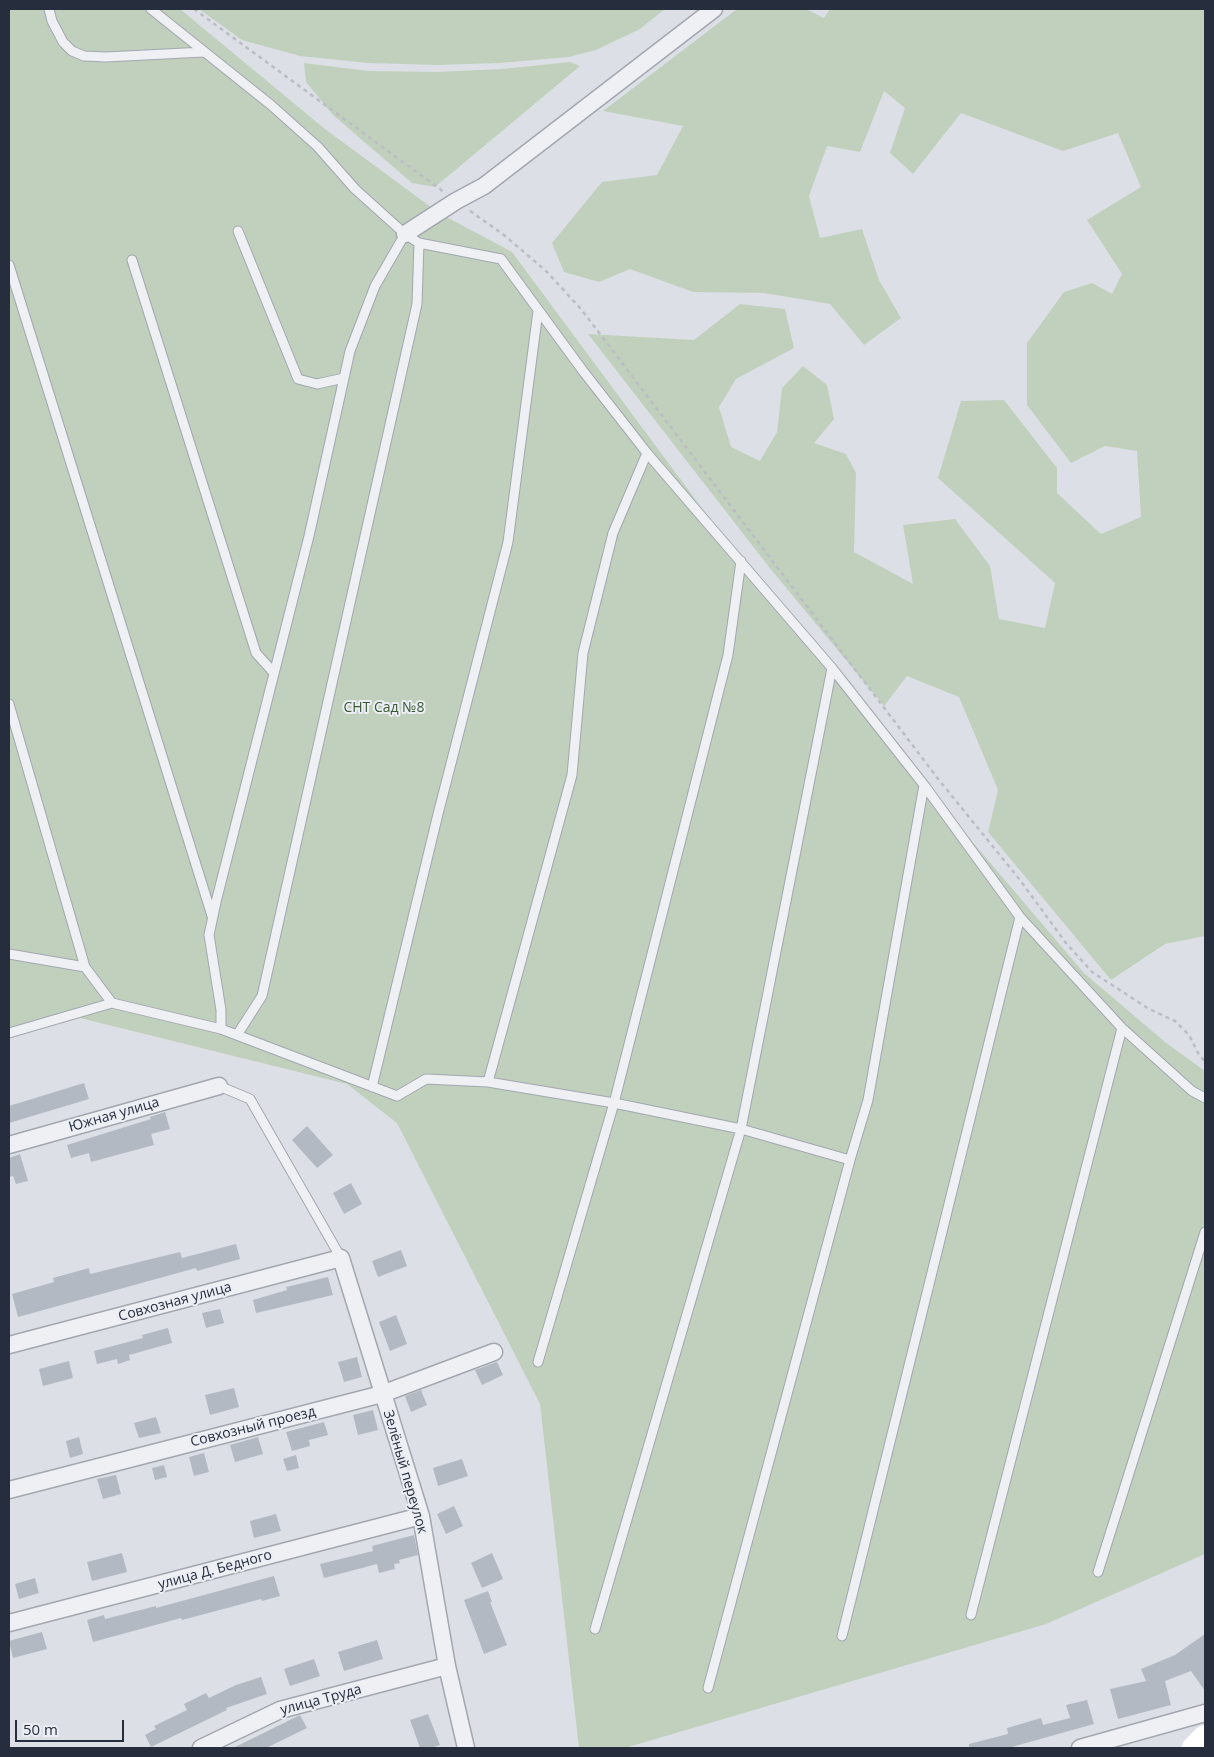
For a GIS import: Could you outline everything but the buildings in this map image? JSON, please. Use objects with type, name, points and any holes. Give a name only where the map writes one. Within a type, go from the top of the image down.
[{"type":"main road","points":[[1194,1748],[1205,1737]]},
{"type":"street","points":[[404,234],[456,201],[484,186],[714,9]]},
{"type":"street","name":"Южная улица","points":[[9,1145],[219,1086]]},
{"type":"street","name":"Совхозная улица","points":[[9,1345],[341,1258]]},
{"type":"street","name":"Зелёный переулок","points":[[341,1258],[421,1516],[447,1666],[466,1748]]},
{"type":"street","name":"Совхозный проезд","points":[[9,1490],[382,1394],[494,1352]]},
{"type":"street","name":"улица Д. Бедного","points":[[9,1623],[421,1516]]},
{"type":"street","name":"улица Труда","points":[[201,1748],[280,1710],[447,1666]]},
{"type":"street","points":[[1080,1748],[1205,1713]]},
{"type":"lane","points":[[49,9],[52,21],[63,42],[72,51],[84,56],[106,57],[204,52]]},
{"type":"lane","points":[[151,9],[271,105],[318,148],[355,189],[404,234],[419,243],[500,259],[646,453],[832,668],[924,784],[1020,917],[1122,1028],[1192,1091],[1205,1098]]},
{"type":"lane","points":[[238,231],[298,379],[317,384],[344,378]]},
{"type":"lane","points":[[220,1029],[221,1010],[209,935],[309,536],[350,351],[375,286],[404,234]]},
{"type":"lane","points":[[237,1035],[262,996],[416,304],[419,243]]},
{"type":"lane","points":[[132,260],[256,653],[274,673]]},
{"type":"lane","points":[[9,265],[213,918]]},
{"type":"lane","points":[[372,1086],[438,814],[508,542],[538,311]]},
{"type":"lane","points":[[488,1082],[572,775],[583,653],[612,534],[646,453]]},
{"type":"lane","points":[[538,1362],[614,1103],[728,655],[741,561]]},
{"type":"lane","points":[[595,1629],[741,1129],[832,668]]},
{"type":"lane","points":[[9,704],[85,967],[112,1003]]},
{"type":"lane","points":[[708,1688],[850,1160],[868,1100],[924,784]]},
{"type":"lane","points":[[842,1636],[1020,917]]},
{"type":"lane","points":[[9,954],[85,967]]},
{"type":"lane","points":[[9,1033],[112,1003],[220,1029],[397,1096],[426,1079],[488,1082],[614,1103],[741,1129],[850,1160]]},
{"type":"lane","points":[[971,1615],[1122,1028]]},
{"type":"lane","points":[[219,1086],[250,1099],[341,1258]]},
{"type":"lane","points":[[1098,1572],[1205,1232]]},
{"type":"green space","name":"СНТ Сад №8","points":[[9,9],[180,9],[325,129],[439,213],[512,252],[741,561],[924,785],[1084,973],[1165,1042],[1205,1071],[1205,1554],[1046,1624],[625,1748],[579,1748],[540,1404],[397,1123],[347,1084],[76,1017],[9,1036]]},
{"type":"green space","points":[[199,9],[665,9],[640,29],[596,50],[569,57],[500,63],[437,65],[368,63],[300,56],[242,40]]},
{"type":"green space","points":[[737,9],[806,9],[824,18],[830,9],[1205,9],[1205,936],[1165,944],[1111,980],[988,832],[998,790],[959,697],[907,676],[884,706],[769,567],[588,334],[694,340],[740,304],[785,309],[794,348],[736,379],[719,407],[731,447],[760,461],[777,432],[782,388],[803,366],[827,385],[834,419],[814,443],[846,454],[856,473],[854,552],[913,584],[903,525],[955,519],[990,566],[999,619],[1045,628],[1055,583],[938,478],[961,401],[1004,400],[1057,468],[1057,493],[1101,534],[1141,517],[1137,451],[1105,446],[1071,463],[1027,405],[1027,343],[1064,292],[1092,283],[1112,294],[1122,274],[1087,220],[1141,187],[1118,133],[1063,151],[961,113],[913,174],[890,153],[905,108],[884,91],[860,152],[827,146],[809,196],[820,238],[862,229],[879,280],[901,318],[864,345],[830,304],[764,293],[693,292],[630,269],[599,282],[564,272],[552,243],[602,182],[657,175],[683,126],[603,111]]},
{"type":"green space","points":[[570,62],[580,66],[435,187],[412,183],[333,115],[306,82],[304,63],[369,71],[438,72],[502,69]]}]
